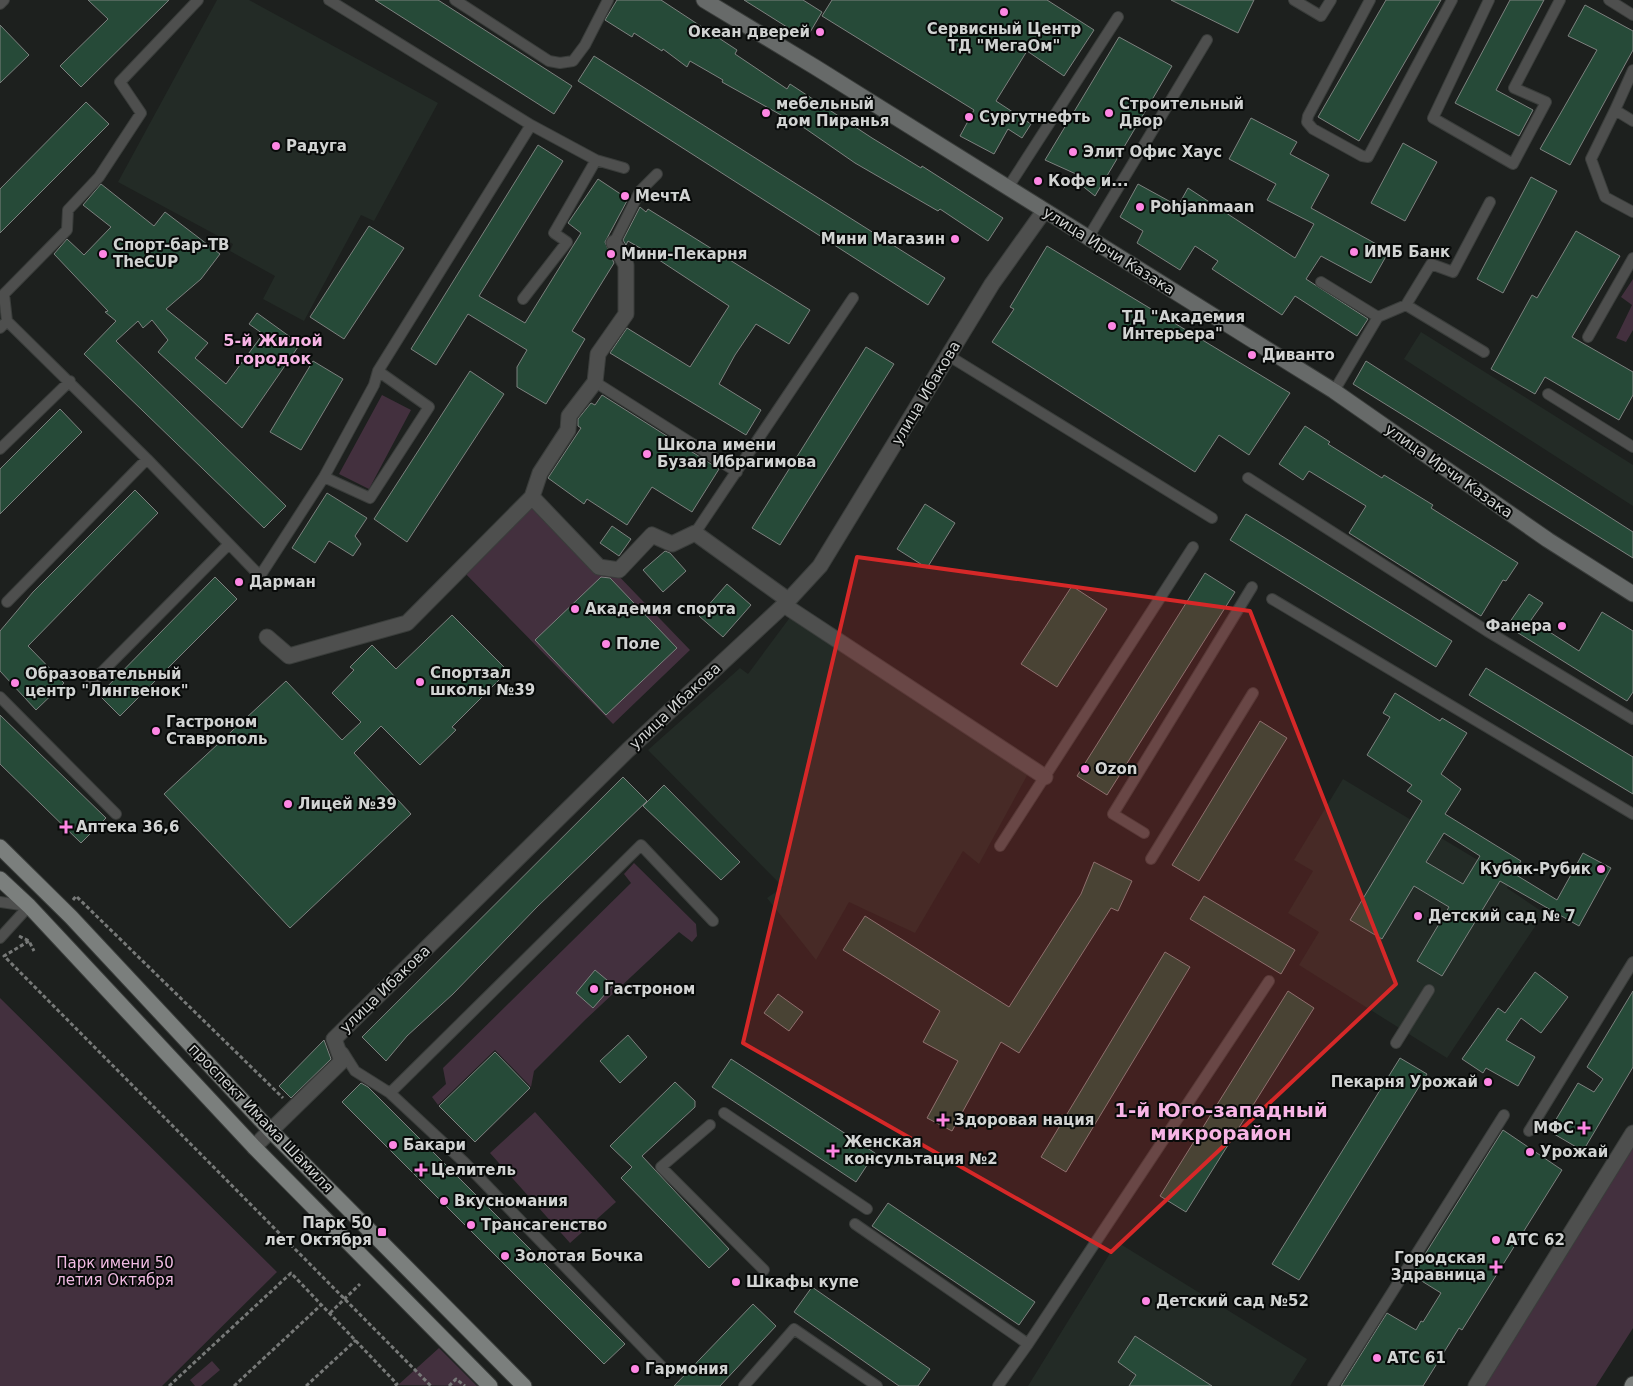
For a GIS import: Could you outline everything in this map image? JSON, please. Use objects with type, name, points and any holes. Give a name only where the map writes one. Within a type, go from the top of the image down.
[{"type":"main road","name":"улица Ирчи Казака","points":[[704,0],[815,67],[1334,392],[1548,540],[1633,594]]},
{"type":"main road","name":"проспект Имама Шамиля","points":[[0,847],[44,890],[270,1130],[524,1386]]},
{"type":"main road","name":"проспект Имама Шамиля","points":[[0,879],[29,906],[254,1147],[490,1386]]},
{"type":"main road","points":[[29,906],[44,890]]},
{"type":"street","name":"улица Ибакова","points":[[254,1147],[342,1060],[334,1039],[628,750],[786,603],[820,566],[992,284],[1044,211]]},
{"type":"street","points":[[267,637],[289,656],[407,623],[532,497],[540,473],[568,430],[569,416],[595,382],[598,354],[626,314],[626,265],[614,243]]},
{"type":"street","points":[[532,497],[599,566],[618,570],[652,535],[672,544],[695,533],[786,603],[1045,777]]},
{"type":"street","points":[[1476,1386],[1633,1133]]},
{"type":"lane","points":[[0,4],[4,0]]},
{"type":"lane","points":[[198,0],[120,82],[141,113],[99,177],[68,210],[67,230],[4,294],[4,325],[70,381],[260,576],[324,477],[374,385],[378,372],[531,125]]},
{"type":"lane","points":[[329,0],[531,125],[596,160],[624,168]]},
{"type":"lane","points":[[455,0],[549,61],[560,64],[573,61],[585,45],[608,0]]},
{"type":"lane","points":[[1294,0],[1321,16],[1331,0]]},
{"type":"lane","points":[[1370,0],[1308,116],[1307,122],[1313,129],[1362,156],[1368,157],[1452,0]]},
{"type":"lane","points":[[1489,0],[1433,118],[1513,164],[1546,102],[1514,88],[1560,0]]},
{"type":"lane","points":[[1608,0],[1633,15]]},
{"type":"lane","points":[[1007,189],[1118,17]]},
{"type":"lane","points":[[1088,238],[1206,40]]},
{"type":"lane","points":[[1633,70],[1592,159],[1605,198],[1633,212]]},
{"type":"lane","points":[[1615,110],[1633,120]]},
{"type":"lane","points":[[523,299],[567,242],[554,233],[596,160]]},
{"type":"lane","points":[[614,243],[640,191],[657,174]]},
{"type":"lane","points":[[1334,392],[1378,317],[1406,305],[1431,264],[1454,272],[1490,202]]},
{"type":"lane","points":[[1588,337],[1633,258]]},
{"type":"lane","points":[[1322,282],[1378,317]]},
{"type":"lane","points":[[695,533],[853,298]]},
{"type":"lane","points":[[1406,305],[1484,352]]},
{"type":"lane","points":[[949,356],[1212,518]]},
{"type":"lane","points":[[324,477],[370,498],[429,407],[378,372]]},
{"type":"lane","points":[[0,448],[70,381]]},
{"type":"lane","points":[[595,382],[737,472]]},
{"type":"lane","points":[[1548,394],[1633,446]]},
{"type":"lane","points":[[7,602],[147,459]]},
{"type":"lane","points":[[1248,478],[1487,630],[1633,719]]},
{"type":"lane","points":[[90,684],[229,544]]},
{"type":"lane","points":[[1000,846],[1193,547]]},
{"type":"lane","points":[[1144,833],[1113,814],[1252,587]]},
{"type":"lane","points":[[1272,599],[1633,814]]},
{"type":"lane","points":[[1151,860],[1253,693]]},
{"type":"lane","points":[[0,697],[116,814]]},
{"type":"lane","points":[[390,1092],[641,845],[713,921]]},
{"type":"lane","points":[[0,902],[29,906]]},
{"type":"lane","points":[[0,938],[29,906]]},
{"type":"lane","points":[[1529,1131],[1633,962]]},
{"type":"lane","points":[[998,1386],[1028,1344],[1269,981]]},
{"type":"lane","points":[[1396,1043],[1429,990]]},
{"type":"lane","points":[[334,1039],[355,1071],[390,1092],[465,1163],[661,1366]]},
{"type":"lane","points":[[724,1113],[867,1209]]},
{"type":"lane","points":[[1333,1386],[1504,1115]]},
{"type":"lane","points":[[710,1125],[662,1167],[764,1270]]},
{"type":"lane","points":[[855,1224],[1028,1344]]},
{"type":"lane","points":[[744,1386],[794,1329],[877,1386]]},
{"type":"path","points":[[71,902],[76,896],[294,1109]]},
{"type":"path","points":[[9,927],[29,941],[34,951]]},
{"type":"path","points":[[29,941],[4,956],[432,1386]]},
{"type":"path","points":[[169,1386],[291,1273],[356,1340],[396,1385]]},
{"type":"path","points":[[330,1313],[360,1284]]},
{"type":"path","points":[[234,1386],[321,1304]]},
{"type":"path","points":[[306,1386],[356,1340]]},
{"type":"path","points":[[448,1386],[456,1379],[465,1386]]},
{"type":"highlighted area","points":[[857,557],[1250,611],[1396,984],[1111,1252],[743,1043]]},
{"type":"shaded area","name":"Радуга","points":[[217,0],[249,0],[438,103],[374,221],[361,215],[304,321],[263,299],[275,276],[230,251],[233,244],[118,182]]},
{"type":"shaded area","points":[[1421,332],[1633,465],[1633,506],[1404,359]]},
{"type":"shaded area","points":[[791,616],[1030,770],[979,864],[963,851],[915,933],[849,902],[816,960],[767,898],[783,887],[648,750],[740,668],[748,674]]},
{"type":"shaded area","name":"Детский сад № 7","points":[[1343,779],[1511,880],[1507,888],[1544,913],[1447,1058],[1299,965],[1319,932],[1288,913],[1313,871],[1294,860]]},
{"type":"shaded area","name":"Детский сад №52","points":[[1117,1242],[1307,1359],[1290,1386],[1028,1386]]},
{"type":"green space","points":[[1633,279],[1633,330],[1626,342],[1616,338],[1632,305],[1621,297]]},
{"type":"green space","points":[[382,395],[411,410],[369,489],[339,474]]},
{"type":"green space","name":"Академия спорта","points":[[533,487],[690,650],[613,724],[459,567]]},
{"type":"green space","points":[[634,863],[696,924],[697,936],[692,942],[679,932],[585,1020],[534,1071],[531,1087],[495,1050],[438,1105],[432,1097],[446,1084],[443,1068],[631,883],[624,874]]},
{"type":"green space","name":"Парк имени 50 летия Октября","points":[[0,998],[277,1272],[162,1386],[0,1386]]},
{"type":"green space","points":[[535,1112],[616,1202],[570,1243],[490,1153]]},
{"type":"green space","points":[[1633,1143],[1633,1328],[1596,1386],[1484,1386]]},
{"type":"green space","points":[[439,1348],[477,1386],[398,1385]]},
{"type":"green space","points":[[212,1361],[220,1370],[201,1386],[195,1386],[190,1380]]},
{"type":"building","points":[[88,0],[169,0],[81,87],[60,66],[108,19]]},
{"type":"building","points":[[375,0],[438,0],[572,86],[554,114]]},
{"type":"building","points":[[617,0],[661,0],[737,50],[735,54],[787,89],[790,84],[872,138],[921,168],[922,166],[1003,218],[988,241],[940,209],[938,211],[855,163],[806,129],[722,82],[723,80],[690,61],[687,67],[663,49],[662,51],[634,33],[632,37],[605,20]]},
{"type":"building","points":[[744,0],[803,0],[822,12],[806,39]]},
{"type":"building","points":[[832,0],[1047,0],[1094,30],[1064,76],[1027,51],[996,101],[1031,124],[1022,138],[1008,129],[994,154],[960,136],[974,110],[822,16]]},
{"type":"building","points":[[1171,0],[1254,0],[1238,33]]},
{"type":"building","points":[[1386,0],[1441,0],[1359,141],[1318,117]]},
{"type":"building","points":[[1510,0],[1544,0],[1496,90],[1533,110],[1519,136],[1455,103]]},
{"type":"building","points":[[1585,5],[1633,31],[1633,50],[1570,165],[1540,149],[1597,50],[1568,36]]},
{"type":"building","points":[[0,25],[29,55],[0,83]]},
{"type":"building","name":"Строительный Двор","points":[[1119,37],[1172,66],[1095,196],[1080,184],[1076,174],[1045,160]]},
{"type":"building","points":[[594,56],[945,278],[928,305],[578,81]]},
{"type":"building","points":[[86,102],[109,124],[0,233],[0,189]]},
{"type":"building","points":[[1251,118],[1297,142],[1290,154],[1329,175],[1311,208],[1389,251],[1371,283],[1321,256],[1306,279],[1368,319],[1357,336],[1295,296],[1282,315],[1212,269],[1218,261],[1195,246],[1180,270],[1137,243],[1143,231],[1120,217],[1138,184],[1178,206],[1188,188],[1295,258],[1314,224],[1267,200],[1276,184],[1229,159]]},
{"type":"building","points":[[1403,143],[1437,162],[1405,221],[1371,203]]},
{"type":"building","points":[[538,145],[563,161],[479,296],[525,323],[581,233],[568,223],[598,179],[628,199],[605,242],[614,263],[572,331],[585,339],[546,404],[517,387],[517,367],[527,350],[468,314],[436,365],[411,349]]},
{"type":"building","points":[[1531,177],[1557,191],[1503,293],[1477,279]]},
{"type":"building","points":[[101,184],[154,226],[165,212],[220,254],[201,279],[166,309],[208,343],[195,358],[226,384],[263,334],[249,324],[257,313],[300,344],[242,428],[158,352],[168,340],[152,320],[143,328],[138,321],[116,341],[286,506],[264,528],[84,354],[116,321],[105,312],[108,311],[54,254],[67,239],[84,255],[111,227],[83,205]]},
{"type":"building","points":[[640,207],[646,212],[648,209],[810,310],[789,344],[756,324],[735,355],[719,384],[761,410],[746,435],[610,353],[627,328],[690,367],[729,306],[647,252],[628,241],[626,245],[623,240]]},
{"type":"building","points":[[369,226],[404,248],[344,339],[310,317]]},
{"type":"building","points":[[1576,231],[1620,256],[1572,337],[1633,372],[1633,395],[1619,420],[1545,377],[1535,394],[1491,369],[1532,295],[1537,298]]},
{"type":"building","points":[[1047,246],[1290,393],[1249,455],[1219,435],[1195,472],[992,342],[1014,309],[1010,307]]},
{"type":"building","points":[[866,347],[894,364],[780,545],[752,528]]},
{"type":"building","points":[[313,361],[343,379],[301,450],[270,432]]},
{"type":"building","points":[[1366,361],[1633,532],[1633,558],[1353,384]]},
{"type":"building","points":[[470,371],[504,394],[407,542],[374,519]]},
{"type":"building","name":"Школа имени Бузая Ибрагимова","points":[[602,395],[719,469],[692,512],[652,487],[627,525],[587,499],[584,504],[548,478],[581,428],[578,426],[578,419],[591,403],[595,405]]},
{"type":"building","points":[[60,409],[82,432],[0,514],[0,469]]},
{"type":"building","points":[[1305,426],[1330,442],[1328,444],[1382,478],[1384,475],[1433,505],[1431,508],[1518,563],[1506,581],[1503,580],[1481,616],[1349,533],[1366,506],[1309,471],[1303,480],[1279,464]]},
{"type":"building","points":[[135,490],[158,513],[28,646],[64,683],[36,710],[0,671],[0,631],[33,592]]},
{"type":"building","points":[[327,493],[367,518],[355,536],[361,544],[353,556],[329,541],[315,563],[292,548]]},
{"type":"building","points":[[925,504],[955,523],[927,568],[897,549]]},
{"type":"building","points":[[1246,514],[1452,641],[1436,667],[1230,540]]},
{"type":"building","points":[[612,526],[631,539],[619,556],[600,543]]},
{"type":"building","points":[[665,551],[670,553],[686,571],[663,592],[643,570]]},
{"type":"building","points":[[1205,573],[1235,592],[1107,795],[1077,776]]},
{"type":"building","points":[[215,577],[237,599],[120,716],[99,695]]},
{"type":"building","name":"Поле","points":[[601,577],[610,578],[677,648],[606,715],[535,640]]},
{"type":"building","points":[[727,584],[751,605],[723,637],[699,616]]},
{"type":"building","points":[[1072,586],[1107,609],[1057,687],[1021,664]]},
{"type":"building","points":[[1529,594],[1543,603],[1531,620],[1579,651],[1602,612],[1633,631],[1633,692],[1627,701],[1507,626]]},
{"type":"building","name":"Лицей №39","points":[[452,615],[508,671],[452,727],[456,730],[420,765],[381,726],[354,753],[411,814],[290,928],[164,794],[286,681],[342,740],[361,722],[332,693],[354,670],[350,667],[372,645],[396,669]]},
{"type":"building","points":[[1486,668],[1633,757],[1633,794],[1469,695]]},
{"type":"building","points":[[1395,693],[1440,721],[1442,718],[1467,733],[1441,774],[1461,789],[1445,814],[1521,861],[1513,873],[1557,900],[1583,853],[1611,868],[1579,926],[1500,881],[1442,976],[1417,961],[1449,907],[1414,886],[1382,939],[1350,920],[1422,801],[1407,791],[1412,785],[1367,755],[1390,717],[1383,713]],"holes":[[[1444,833],[1480,856],[1463,884],[1426,862]]]},
{"type":"building","points":[[0,715],[106,818],[81,843],[0,764]]},
{"type":"building","points":[[1260,721],[1287,738],[1199,881],[1172,865]]},
{"type":"building","points":[[623,777],[647,801],[537,907],[453,994],[407,1036],[386,1061],[362,1037]]},
{"type":"building","points":[[664,785],[740,862],[721,880],[643,806]]},
{"type":"building","points":[[1094,862],[1132,881],[1118,911],[1111,908],[1019,1053],[1001,1042],[952,1131],[927,1118],[958,1061],[923,1042],[940,1011],[843,950],[865,916],[1009,1007],[1081,894]]},
{"type":"building","points":[[1204,896],[1295,950],[1281,974],[1190,919]]},
{"type":"building","points":[[1165,952],[1190,967],[1066,1172],[1041,1157]]},
{"type":"building","name":"Гастроном","points":[[595,970],[613,985],[593,1008],[576,993]]},
{"type":"building","points":[[1535,972],[1568,997],[1541,1033],[1521,1018],[1506,1040],[1535,1057],[1518,1086],[1486,1068],[1483,1073],[1462,1059],[1498,1008],[1505,1013]]},
{"type":"building","points":[[1288,991],[1314,1008],[1186,1212],[1160,1196]]},
{"type":"building","points":[[1633,991],[1633,1067],[1583,1151],[1549,1131],[1578,1083],[1594,1092],[1603,1079],[1587,1067]]},
{"type":"building","points":[[778,994],[803,1012],[789,1031],[764,1013]]},
{"type":"building","points":[[628,1035],[647,1057],[620,1083],[600,1061]]},
{"type":"building","points":[[324,1040],[331,1059],[291,1098],[279,1086]]},
{"type":"building","points":[[495,1052],[530,1088],[475,1142],[439,1106]]},
{"type":"building","points":[[1400,1058],[1427,1074],[1299,1280],[1272,1264]]},
{"type":"building","points":[[731,1059],[875,1153],[856,1182],[712,1087]]},
{"type":"building","points":[[675,1082],[695,1101],[695,1107],[642,1156],[729,1249],[709,1268],[621,1178],[632,1167],[610,1146]]},
{"type":"building","points":[[361,1083],[368,1087],[625,1344],[604,1364],[342,1102]]},
{"type":"building","points":[[1503,1130],[1562,1170],[1462,1330],[1459,1328],[1423,1386],[1341,1386],[1387,1313],[1416,1330],[1421,1321],[1423,1322],[1441,1293],[1412,1275]]},
{"type":"building","points":[[888,1203],[1035,1302],[1019,1325],[872,1226]]},
{"type":"building","points":[[812,1287],[930,1369],[918,1386],[899,1386],[794,1312]]},
{"type":"building","points":[[753,1304],[776,1326],[720,1386],[674,1386]]},
{"type":"building","points":[[1135,1336],[1212,1386],[1129,1386],[1136,1375],[1118,1362]]},
{"type":"place","name":"Сервисный Центр ТД \"МегаОм\"","points":[[1004,12]]},
{"type":"place","name":"Океан дверей","points":[[820,32]]},
{"type":"place","name":"мебельный дом Пиранья","points":[[766,113]]},
{"type":"place","name":"Строительный Двор","points":[[1109,113]]},
{"type":"place","name":"Сургутнефть","points":[[969,117]]},
{"type":"place","name":"Радуга","points":[[276,146]]},
{"type":"place","name":"Элит Офис Хаус","points":[[1073,152]]},
{"type":"place","name":"Кофе и...","points":[[1038,181]]},
{"type":"place","name":"МечтА","points":[[625,196]]},
{"type":"place","name":"Pohjanmaan","points":[[1140,207]]},
{"type":"place","name":"Мини Магазин","points":[[955,239]]},
{"type":"place","name":"ИМБ Банк","points":[[1354,252]]},
{"type":"place","name":"Спорт-бар-ТВ TheCUP","points":[[103,254]]},
{"type":"place","name":"Мини-Пекарня","points":[[611,254]]},
{"type":"place","name":"ТД \"Академия Интерьера\"","points":[[1112,326]]},
{"type":"place","name":"Диванто","points":[[1252,355]]},
{"type":"place","name":"Школа имени Бузая Ибрагимова","points":[[647,454]]},
{"type":"place","name":"Дарман","points":[[239,582]]},
{"type":"place","name":"Академия спорта","points":[[575,609]]},
{"type":"place","name":"Фанера","points":[[1562,626]]},
{"type":"place","name":"Поле","points":[[606,644]]},
{"type":"place","name":"Спортзал школы №39","points":[[420,682]]},
{"type":"place","name":"Образовательный центр \"Лингвенок\"","points":[[15,683]]},
{"type":"place","name":"Гастроном Ставрополь","points":[[156,731]]},
{"type":"place","name":"Ozon","points":[[1085,769]]},
{"type":"place","name":"Лицей №39","points":[[288,804]]},
{"type":"place","name":"Аптека 36,6","points":[[66,827]]},
{"type":"place","name":"Кубик-Рубик","points":[[1601,869]]},
{"type":"place","name":"Детский сад № 7","points":[[1418,916]]},
{"type":"place","name":"Гастроном","points":[[594,989]]},
{"type":"place","name":"Пекарня Урожай","points":[[1488,1082]]},
{"type":"place","name":"Здоровая нация","points":[[943,1120]]},
{"type":"place","name":"МФС","points":[[1584,1128]]},
{"type":"place","name":"Бакари","points":[[393,1145]]},
{"type":"place","name":"Женская консультация №2","points":[[833,1151]]},
{"type":"place","name":"Урожай","points":[[1530,1152]]},
{"type":"place","name":"Целитель","points":[[421,1170]]},
{"type":"place","name":"Вкусномания","points":[[444,1201]]},
{"type":"place","name":"Трансагенство","points":[[471,1225]]},
{"type":"place","name":"Парк 50 лет Октября","points":[[382,1232]]},
{"type":"place","name":"АТС 62","points":[[1496,1240]]},
{"type":"place","name":"Золотая Бочка","points":[[505,1256]]},
{"type":"place","name":"Городская Здравница","points":[[1496,1267]]},
{"type":"place","name":"Шкафы купе","points":[[736,1282]]},
{"type":"place","name":"Детский сад №52","points":[[1146,1301]]},
{"type":"place","name":"АТС 61","points":[[1377,1358]]},
{"type":"place","name":"Гармония","points":[[635,1369]]},
{"type":"district","name":"5-й Жилой городок","points":[[273,349]]},
{"type":"district","name":"1-й Юго-западный микрорайон","points":[[1221,1122]]}]
